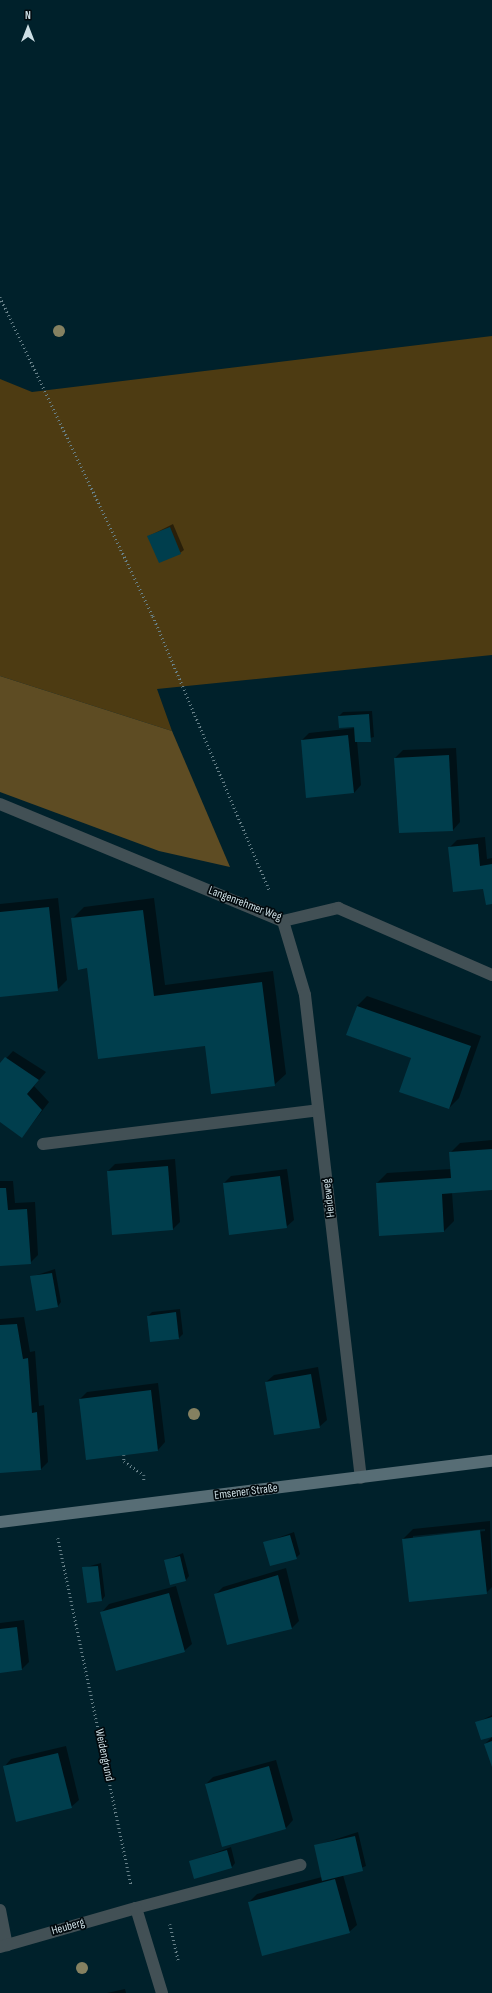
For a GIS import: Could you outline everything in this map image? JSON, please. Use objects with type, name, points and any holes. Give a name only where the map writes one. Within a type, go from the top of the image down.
[{"type":"street","name":"Langenrehmer Weg","points":[[0,804],[283,921],[338,908],[492,974]]},
{"type":"street","name":"Heideweg","points":[[283,921],[305,995],[362,1478]]},
{"type":"street","points":[[43,1144],[318,1110]]},
{"type":"street","name":"Emsener Straße","points":[[0,1522],[492,1461]]},
{"type":"street","name":"Heuberg","points":[[4,1946],[164,1900],[300,1865]]},
{"type":"street","points":[[136,1908],[162,1993]]},
{"type":"street","points":[[0,1910],[4,1946]]},
{"type":"path","points":[[0,297],[153,616],[283,921]]},
{"type":"path","points":[[124,1455],[124,1461],[144,1475],[146,1505]]},
{"type":"path","name":"Weidengrund","points":[[54,1516],[136,1908]]},
{"type":"path","points":[[164,1900],[179,1963]]},
{"type":"shaded area","points":[[492,336],[492,655],[157,689],[172,731],[0,676],[0,379],[32,392]]},
{"type":"shaded area","points":[[0,676],[172,731],[230,867],[159,851],[0,792]]},
{"type":"building","points":[[170,527],[181,554],[159,563],[147,536]]},
{"type":"building","points":[[369,714],[371,742],[355,742],[354,727],[339,728],[338,716]]},
{"type":"building","points":[[348,735],[354,793],[306,798],[301,740]]},
{"type":"building","points":[[449,755],[453,831],[399,833],[394,758]]},
{"type":"building","points":[[478,844],[480,866],[492,864],[492,904],[486,905],[483,889],[453,892],[448,847]]},
{"type":"building","points":[[49,907],[58,991],[0,997],[0,912]]},
{"type":"building","points":[[143,910],[154,996],[262,982],[275,1086],[211,1094],[205,1046],[98,1059],[87,968],[78,970],[71,918]]},
{"type":"building","points":[[357,1006],[471,1046],[449,1109],[399,1092],[411,1058],[346,1035]]},
{"type":"building","points":[[5,1057],[39,1080],[27,1094],[42,1110],[22,1138],[0,1122],[0,1063]]},
{"type":"building","points":[[492,1149],[492,1190],[442,1194],[444,1232],[379,1236],[376,1183],[451,1178],[449,1152]]},
{"type":"building","points":[[168,1166],[173,1230],[112,1235],[107,1171]]},
{"type":"building","points":[[280,1176],[287,1228],[229,1235],[223,1183]]},
{"type":"building","points":[[0,1188],[6,1188],[8,1210],[27,1209],[31,1264],[0,1266]]},
{"type":"building","points":[[52,1273],[58,1307],[36,1311],[30,1276]]},
{"type":"building","points":[[176,1312],[179,1339],[150,1342],[147,1316]]},
{"type":"building","points":[[17,1324],[23,1359],[28,1358],[32,1413],[37,1412],[41,1470],[0,1473],[0,1325]]},
{"type":"building","points":[[311,1374],[320,1428],[274,1435],[265,1382]]},
{"type":"building","points":[[151,1390],[158,1451],[86,1460],[79,1399]]},
{"type":"building","points":[[480,1530],[487,1594],[409,1602],[402,1539]]},
{"type":"building","points":[[290,1535],[297,1559],[270,1566],[263,1542]]},
{"type":"building","points":[[180,1556],[186,1581],[170,1585],[164,1560]]},
{"type":"building","points":[[98,1566],[102,1601],[87,1603],[82,1567]]},
{"type":"building","points":[[278,1575],[292,1629],[227,1645],[214,1594]]},
{"type":"building","points":[[169,1593],[185,1652],[116,1671],[100,1612]]},
{"type":"building","points":[[17,1627],[22,1670],[0,1673],[0,1629]]},
{"type":"building","points":[[492,1717],[492,1737],[481,1740],[475,1722]]},
{"type":"building","points":[[492,1741],[492,1767],[484,1744]]},
{"type":"building","points":[[58,1753],[72,1808],[16,1822],[3,1766]]},
{"type":"building","points":[[269,1766],[286,1829],[222,1847],[205,1784]]},
{"type":"building","points":[[355,1836],[363,1871],[322,1881],[314,1845]]},
{"type":"building","points":[[227,1850],[232,1868],[194,1879],[189,1861]]},
{"type":"building","points":[[335,1879],[350,1933],[262,1956],[248,1902]]}]
